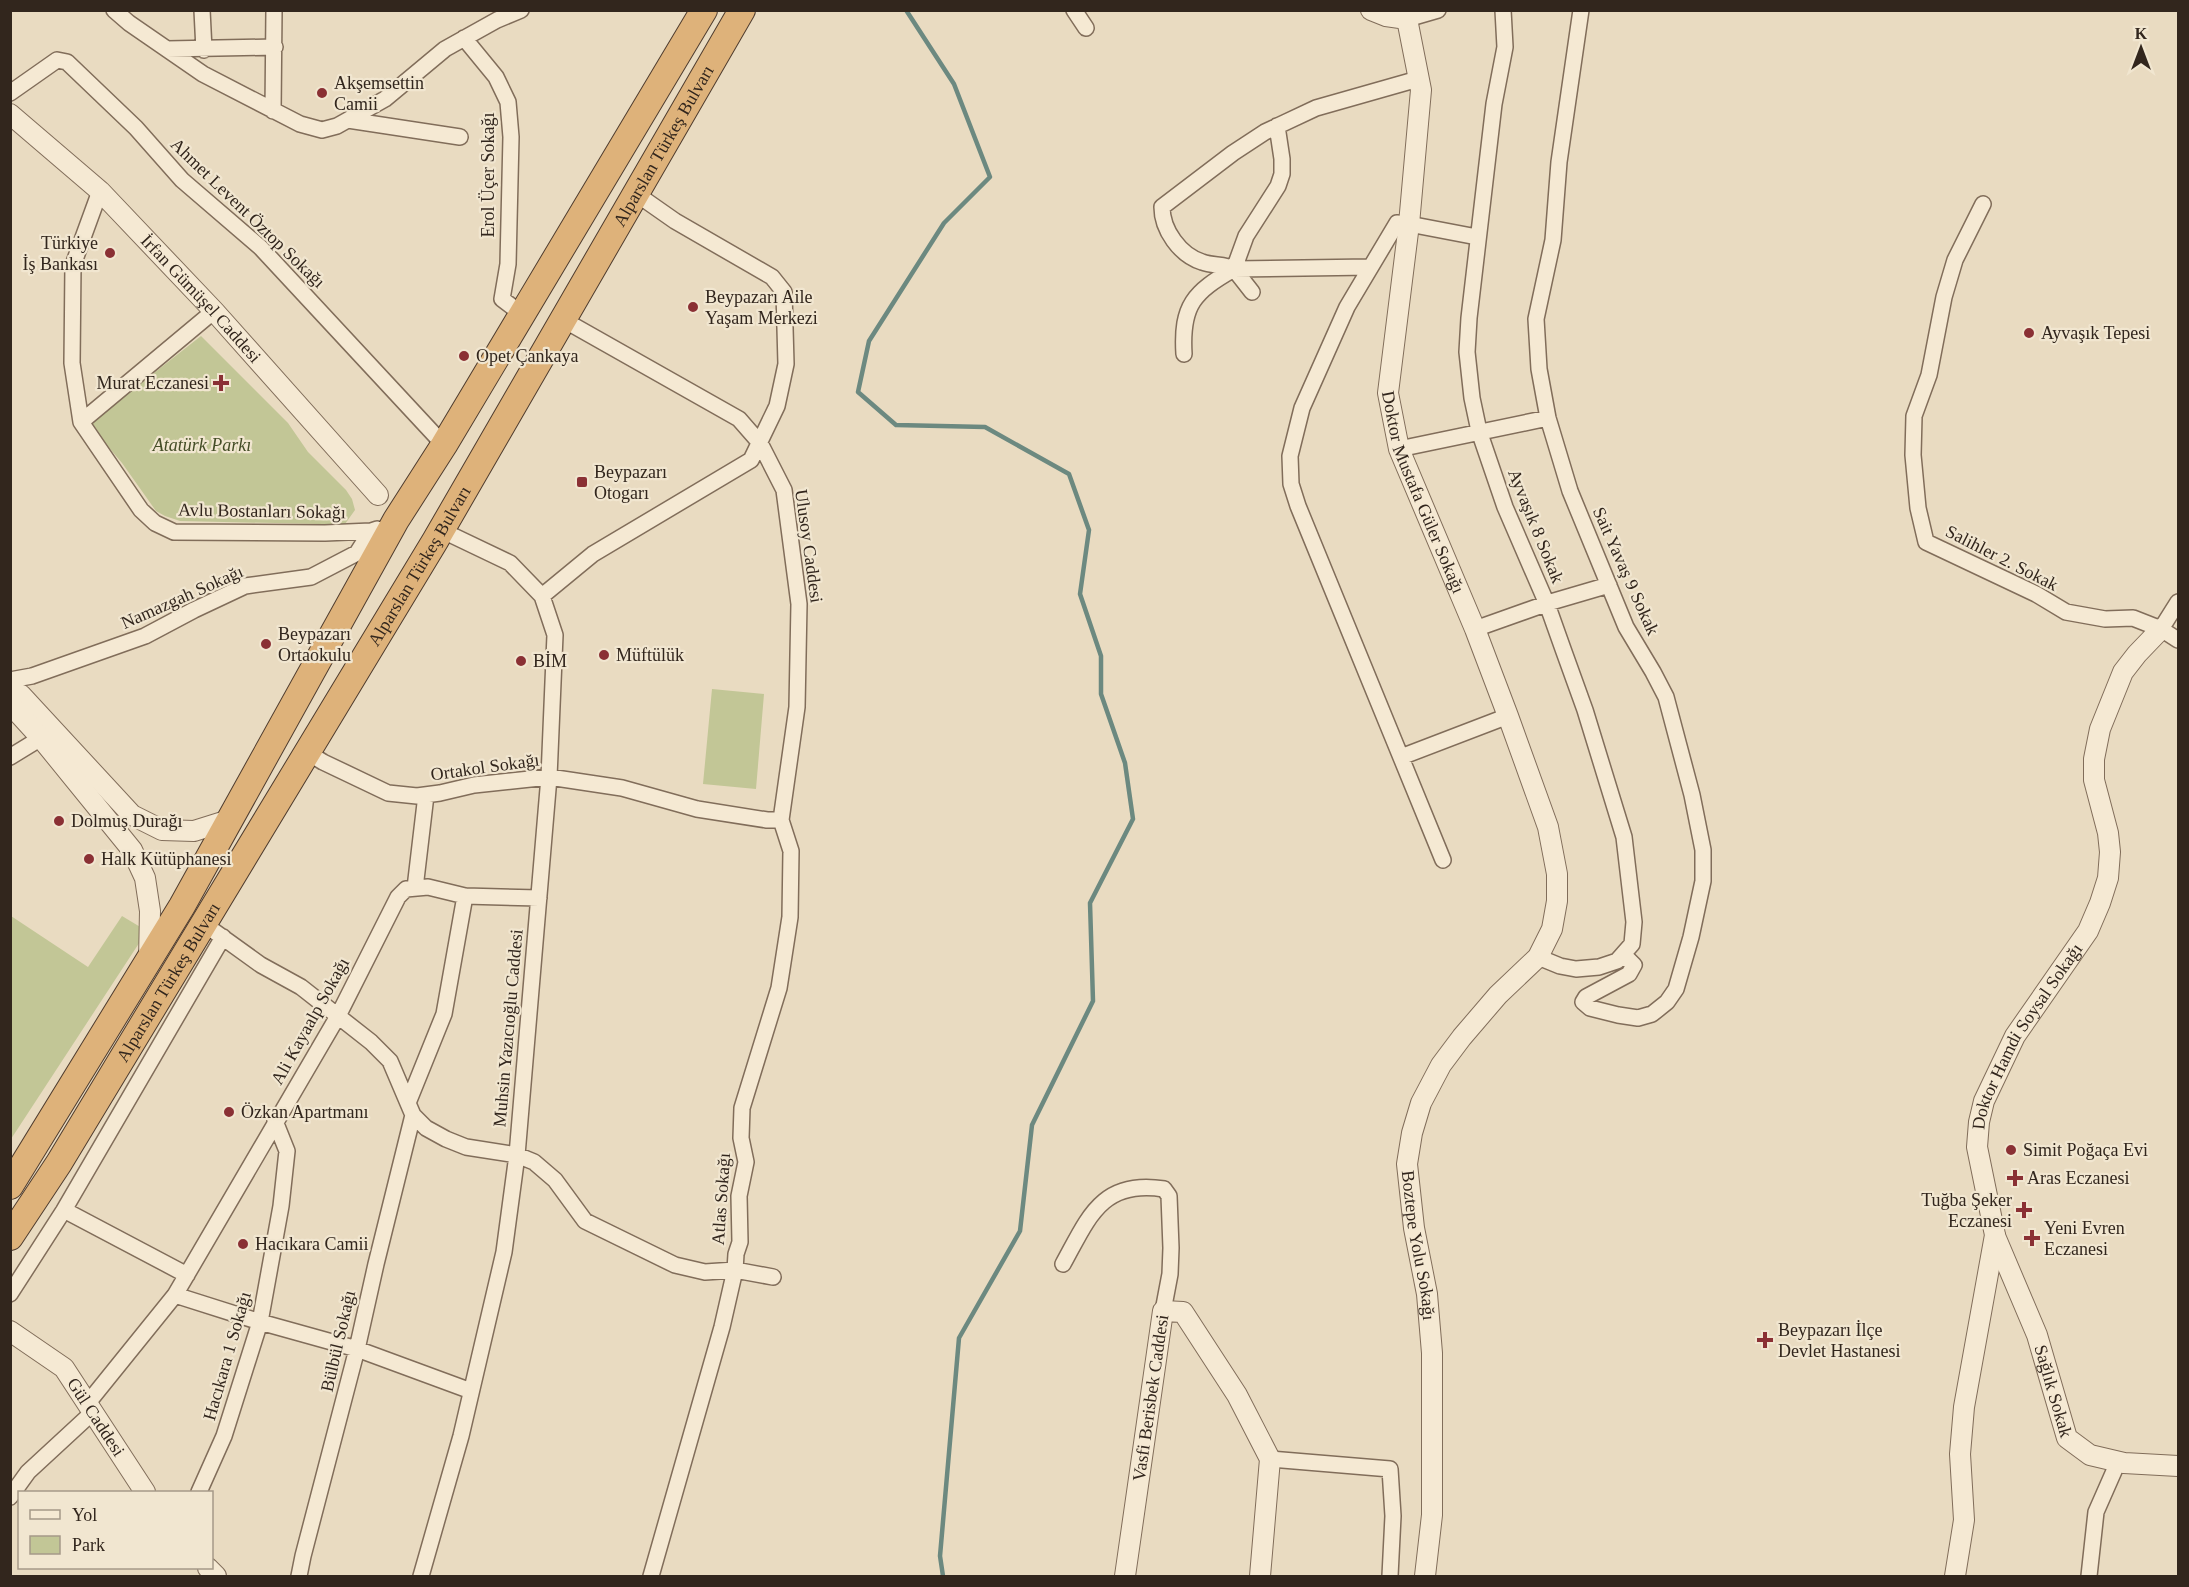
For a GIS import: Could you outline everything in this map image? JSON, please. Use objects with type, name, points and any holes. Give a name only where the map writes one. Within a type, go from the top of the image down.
[{"type":"highway","name":"Alparslan Türkeş Bulvarı","points":[[10,1186],[149,960],[230,820],[388,522],[444,445],[704,10]]},
{"type":"highway","name":"Alparslan Türkeş Bulvarı","points":[[10,1237],[213,931],[307,752],[436,539],[742,10]]},
{"type":"highway","points":[[414,506],[426,508],[437,517],[436,539],[414,554],[403,550],[394,540],[388,522],[414,506]]},
{"type":"street","points":[[114,10],[203,74],[300,124],[322,130],[337,126],[385,99],[444,50],[497,20],[521,10]]},
{"type":"street","points":[[202,10],[204,50]]},
{"type":"street","points":[[273,111],[274,10]]},
{"type":"street","points":[[1074,10],[1086,28]]},
{"type":"street","points":[[1371,10],[1386,16],[1438,10]]},
{"type":"street","name":"Ayvaşık 8 Sokak","points":[[1503,10],[1505,47],[1494,104],[1467,352],[1472,398],[1479,431],[1505,507],[1547,604],[1585,710],[1624,837],[1634,922],[1632,944],[1623,954]]},
{"type":"street","name":"Sait Yavaş 9 Sokak","points":[[1581,10],[1559,162],[1553,240],[1536,319],[1539,369],[1548,418],[1570,491],[1626,627],[1666,698],[1692,795],[1703,850],[1703,881],[1691,937],[1676,989],[1667,1002],[1652,1014],[1638,1018],[1618,1015],[1590,1008],[1583,1002],[1586,997],[1629,974],[1634,965],[1623,954]]},
{"type":"street","name":"Doktor Mustafa Güler Sokağı","points":[[1407,15],[1420,90],[1409,224],[1388,393],[1399,449],[1475,629],[1548,827],[1557,874],[1557,901],[1552,929],[1538,957]]},
{"type":"street","name":"Erol Üçer Sokağı","points":[[464,38],[496,77],[508,102],[511,137],[508,264],[502,299],[522,315]]},
{"type":"street","points":[[167,49],[275,47]]},
{"type":"street","name":"Ahmet Levent Öztop Sokağı","points":[[10,93],[57,60],[67,62],[136,128],[182,180],[261,248],[444,445]]},
{"type":"street","points":[[1252,292],[1234,269],[1201,262],[1184,253],[1166,227],[1162,207],[1233,153],[1277,126],[1316,108],[1418,79]]},
{"type":"street","name":"İrfan Gümüşel Caddesi","points":[[10,114],[100,191],[214,310],[378,495],[388,522]]},
{"type":"street","points":[[348,120],[460,137]]},
{"type":"street","points":[[1234,269],[1246,236],[1278,186],[1282,174],[1277,126]]},
{"type":"street","name":"Avlu Bostanları Sokağı","points":[[100,191],[73,265],[72,363],[81,422],[141,510],[155,523],[174,532],[325,533],[388,522]]},
{"type":"street","points":[[542,596],[593,554],[751,460],[777,406],[786,364],[784,292],[772,277],[675,221],[635,193]]},
{"type":"street","name":"Salihler 2. Sokak","points":[[1983,204],[1955,260],[1944,297],[1929,375],[1914,416],[1913,455],[1918,508],[1926,542],[2036,594],[2066,612],[2105,619],[2133,618],[2161,629]]},
{"type":"street","points":[[1443,860],[1298,506],[1291,484],[1290,456],[1302,408],[1347,307],[1397,223],[1478,237]]},
{"type":"street","points":[[1184,354],[1185,321],[1191,305],[1207,285],[1234,269],[1370,267]]},
{"type":"street","points":[[81,422],[214,310]]},
{"type":"street","name":"Ulusoy Caddesi","points":[[562,319],[739,418],[760,443],[784,490],[800,604],[797,707],[781,820]]},
{"type":"street","points":[[1399,449],[1548,418]]},
{"type":"street","name":"Namazgah Sokağı","points":[[10,680],[33,676],[145,636],[244,586],[311,577],[357,553],[388,522]]},
{"type":"street","name":"Muhsin Yazıcıoğlu Caddesi","points":[[422,1576],[471,1391],[504,1252],[517,1155],[539,898],[549,777],[555,635],[542,596],[510,563],[436,539]]},
{"type":"street","points":[[1475,629],[1609,585]]},
{"type":"street","points":[[2178,603],[2161,629],[2178,640]]},
{"type":"street","name":"Doktor Hamdi Soysal Sokağı","points":[[1955,1576],[1964,1520],[1960,1454],[1965,1407],[1995,1235],[1977,1147],[1978,1122],[1984,1101],[2016,1036],[2088,931],[2100,903],[2108,878],[2110,852],[2108,832],[2094,780],[2094,759],[2100,729],[2123,672],[2161,629]]},
{"type":"street","points":[[10,692],[21,695],[132,815],[162,830],[194,831],[230,820]]},
{"type":"street","points":[[10,704],[41,738],[132,850],[145,878],[150,911],[149,960]]},
{"type":"street","points":[[1401,757],[1508,717]]},
{"type":"street","points":[[10,757],[41,738]]},
{"type":"street","name":"Ortakol Sokağı","points":[[307,752],[388,793],[417,796],[474,785],[549,777],[622,788],[697,809],[767,820],[781,820]]},
{"type":"street","points":[[426,795],[415,888],[428,887],[465,896],[539,898]]},
{"type":"street","name":"Atlas Sokağı","points":[[651,1576],[722,1327],[740,1242],[739,1196],[746,1162],[741,1138],[742,1108],[778,988],[790,917],[791,851],[781,820]]},
{"type":"street","name":"Ali Kayaalp Sokağı","points":[[10,1497],[27,1472],[90,1408],[175,1295],[338,1016],[398,897],[406,889],[415,888]]},
{"type":"street","name":"Bülbül Sokağı","points":[[300,1576],[303,1556],[357,1349],[411,1109],[444,1014],[465,896]]},
{"type":"street","points":[[10,1294],[64,1210],[213,931],[261,965],[302,987],[371,1042],[390,1060],[411,1109],[426,1128],[466,1147],[517,1155],[534,1162],[555,1180],[585,1221],[675,1265],[705,1272],[735,1270],[773,1277]]},
{"type":"street","points":[[1538,957],[1560,966],[1576,969],[1599,967],[1617,961],[1623,954]]},
{"type":"street","name":"Boztepe Yolu Sokağı","points":[[1425,1576],[1432,1515],[1432,1353],[1428,1294],[1414,1228],[1407,1164],[1412,1133],[1421,1103],[1441,1065],[1498,995],[1538,957]]},
{"type":"street","name":"Hacıkara 1 Sokağı","points":[[199,1491],[224,1436],[260,1322],[281,1206],[286,1151],[275,1121]]},
{"type":"street","points":[[1063,1264],[1078,1234],[1106,1197],[1128,1189],[1151,1187],[1164,1189],[1169,1196],[1171,1248],[1170,1274],[1163,1311]]},
{"type":"street","points":[[64,1210],[187,1275]]},
{"type":"street","name":"Sağlık Sokak","points":[[1995,1235],[2037,1335],[2067,1438],[2090,1455],[2118,1462],[2178,1466]]},
{"type":"street","points":[[175,1295],[357,1349],[471,1391]]},
{"type":"street","name":"Vasfi Berisbek Caddesi","points":[[1125,1576],[1163,1311],[1184,1312],[1237,1395],[1270,1459]]},
{"type":"street","name":"Gül Caddesi","points":[[10,1331],[64,1368],[144,1491]]},
{"type":"street","points":[[1260,1576],[1270,1459],[1390,1469],[1393,1516],[1390,1576]]},
{"type":"street","points":[[2090,1576],[2096,1512],[2118,1462]]},
{"type":"green space","name":"Atatürk Parkı","points":[[201,336],[288,423],[308,452],[346,490],[355,510],[345,524],[324,526],[319,524],[180,521],[165,516],[156,511],[122,463],[89,424]]},
{"type":"green space","points":[[712,689],[764,694],[756,789],[703,784]]},
{"type":"green space","points":[[11,916],[88,967],[122,916],[147,931],[11,1139]]},
{"type":"waterway","points":[[906,10],[954,84],[990,177],[944,223],[869,341],[858,392],[896,425],[985,427],[1069,474],[1089,530],[1080,594],[1101,656],[1101,694],[1125,763],[1133,819],[1090,903],[1093,1001],[1032,1125],[1020,1231],[959,1338],[940,1556],[943,1576]]},
{"type":"place","name":"Akşemsettin Camii","points":[[322,93]]},
{"type":"place","name":"Türkiye İş Bankası","points":[[110,253]]},
{"type":"place","name":"Beypazarı Aile Yaşam Merkezi","points":[[693,307]]},
{"type":"place","name":"Ayvaşık Tepesi","points":[[2029,333]]},
{"type":"place","name":"Opet Çankaya","points":[[464,356]]},
{"type":"place","name":"Murat Eczanesi","points":[[221,383]]},
{"type":"place","name":"Beypazarı Otogarı","points":[[582,482]]},
{"type":"place","name":"Beypazarı Ortaokulu","points":[[266,644]]},
{"type":"place","name":"Müftülük","points":[[604,655]]},
{"type":"place","name":"BİM","points":[[521,661]]},
{"type":"place","name":"Dolmuş Durağı","points":[[59,821]]},
{"type":"place","name":"Halk Kütüphanesi","points":[[89,859]]},
{"type":"place","name":"Özkan Apartmanı","points":[[229,1112]]},
{"type":"place","name":"Simit Poğaça Evi","points":[[2011,1150]]},
{"type":"place","name":"Aras Eczanesi","points":[[2015,1178]]},
{"type":"place","name":"Tuğba Şeker Eczanesi","points":[[2024,1210]]},
{"type":"place","name":"Yeni Evren Eczanesi","points":[[2032,1238]]},
{"type":"place","name":"Hacıkara Camii","points":[[243,1244]]},
{"type":"place","name":"Beypazarı İlçe Devlet Hastanesi","points":[[1765,1340]]}]
